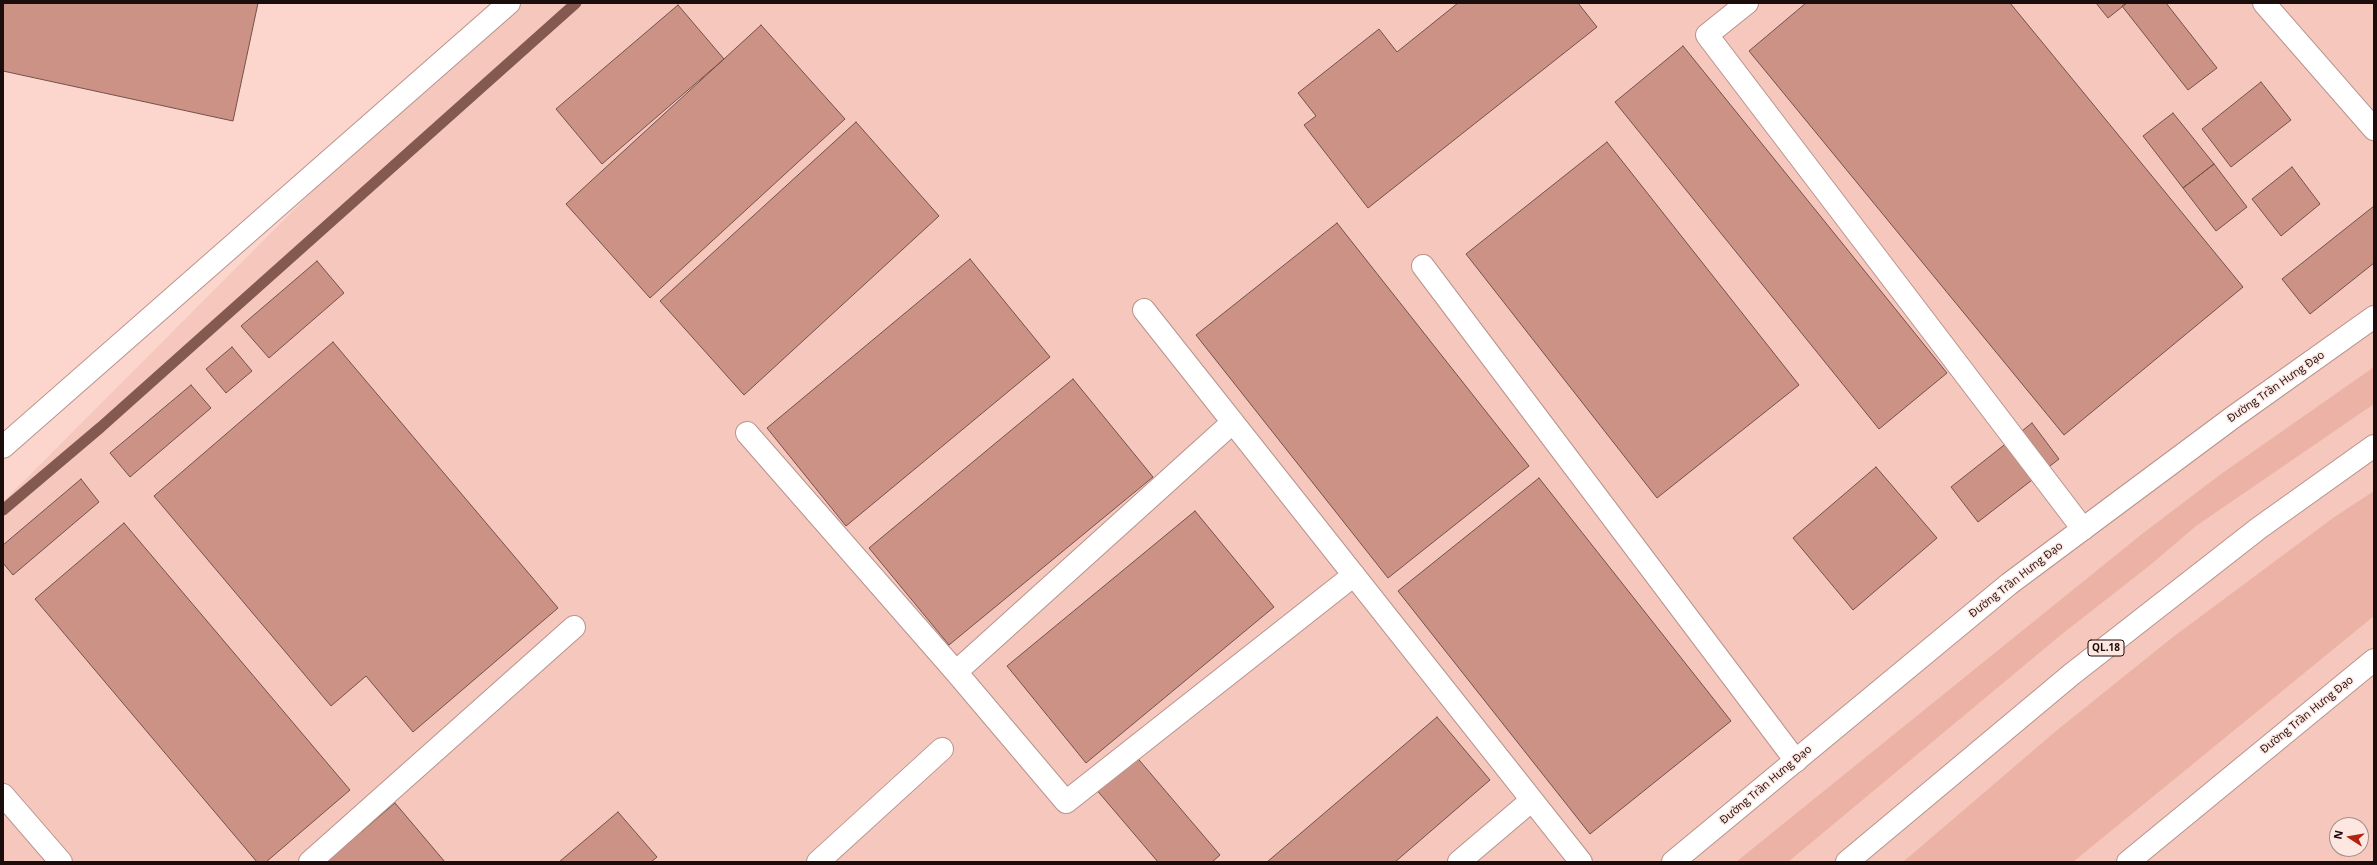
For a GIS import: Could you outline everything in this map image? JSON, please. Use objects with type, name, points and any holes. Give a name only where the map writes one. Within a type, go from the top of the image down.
[{"type":"main road","points":[[3,447],[509,3]]},
{"type":"main road","points":[[1747,3],[1707,35],[2083,529]]},
{"type":"main road","points":[[2264,3],[2374,129]]},
{"type":"main road","points":[[1423,266],[1796,761]]},
{"type":"main road","points":[[1144,310],[1581,862]]},
{"type":"main road","name":"Đường Trần Hưng Đạo","points":[[1673,862],[2009,584],[2232,418],[2374,317]]},
{"type":"main road","points":[[956,672],[1233,422]]},
{"type":"main road","points":[[747,433],[956,672],[1066,802],[1354,575]]},
{"type":"main road","name":"QL.18","points":[[1847,862],[2072,674],[2259,528],[2374,446]]},
{"type":"main road","points":[[310,862],[574,627]]},
{"type":"main road","name":"Đường Trần Hưng Đạo","points":[[2128,862],[2374,660]]},
{"type":"main road","points":[[818,862],[942,749]]},
{"type":"main road","points":[[3,795],[61,862]]},
{"type":"main road","points":[[1459,862],[1532,800]]},
{"type":"shaded area","points":[[500,3],[2374,3],[2374,862],[3,862],[3,502]]},
{"type":"shaded area","points":[[2374,367],[2374,404],[2196,526],[2149,566],[2062,634],[1788,862],[1736,862],[2142,534],[2221,474]]},
{"type":"shaded area","points":[[2374,491],[2374,616],[2073,862],[1903,862],[2056,731],[2173,637],[2333,518]]},
{"type":"building","points":[[3,3],[258,3],[233,121],[3,71]]},
{"type":"building","points":[[1458,3],[1578,3],[1597,27],[1368,208],[1304,125],[1316,116],[1298,93],[1379,29],[1397,52]]},
{"type":"building","points":[[1806,3],[2010,3],[2243,287],[2064,435],[1749,51]]},
{"type":"building","points":[[2096,3],[2127,3],[2108,18]]},
{"type":"building","points":[[2127,3],[2166,3],[2217,68],[2188,90],[2122,6]]},
{"type":"building","points":[[678,5],[724,59],[602,164],[556,109]]},
{"type":"building","points":[[761,25],[845,119],[650,298],[566,204]]},
{"type":"building","points":[[1683,46],[1947,373],[1879,429],[1615,102]]},
{"type":"building","points":[[2261,82],[2291,120],[2231,167],[2202,129]]},
{"type":"building","points":[[2173,113],[2214,164],[2183,188],[2143,136]]},
{"type":"building","points":[[856,122],[939,216],[744,395],[660,301]]},
{"type":"building","points":[[1607,142],[1799,385],[1657,498],[1466,254]]},
{"type":"building","points":[[2214,164],[2247,207],[2216,231],[2183,188]]},
{"type":"building","points":[[2292,167],[2320,204],[2281,236],[2252,199]]},
{"type":"building","points":[[2374,206],[2374,263],[2310,314],[2282,279]]},
{"type":"building","points":[[1337,223],[1529,466],[1388,578],[1196,335]]},
{"type":"building","points":[[970,259],[1050,357],[846,526],[767,428]]},
{"type":"building","points":[[317,261],[344,293],[269,358],[241,326]]},
{"type":"building","points":[[333,342],[558,608],[413,732],[366,676],[331,706],[154,496]]},
{"type":"building","points":[[232,347],[252,371],[226,393],[206,369]]},
{"type":"building","points":[[1073,379],[1153,477],[949,645],[869,548]]},
{"type":"building","points":[[191,385],[211,408],[130,477],[110,453]]},
{"type":"building","points":[[2032,423],[2059,459],[1978,522],[1951,487]]},
{"type":"building","points":[[1876,467],[1937,538],[1853,610],[1793,538]]},
{"type":"building","points":[[1539,478],[1731,721],[1590,834],[1398,591]]},
{"type":"building","points":[[81,479],[99,502],[13,575],[3,563],[3,545]]},
{"type":"building","points":[[1195,511],[1274,607],[1086,763],[1007,666]]},
{"type":"building","points":[[124,523],[350,790],[266,862],[257,862],[35,599]]},
{"type":"building","points":[[1437,717],[1490,780],[1395,862],[1267,862]]},
{"type":"building","points":[[1134,754],[1220,855],[1212,862],[1158,862],[1095,788]]},
{"type":"building","points":[[395,803],[445,862],[326,862]]},
{"type":"building","points":[[618,812],[657,857],[651,862],[559,862]]},
{"type":"waterway","points":[[3,510],[101,427],[576,3]]}]
